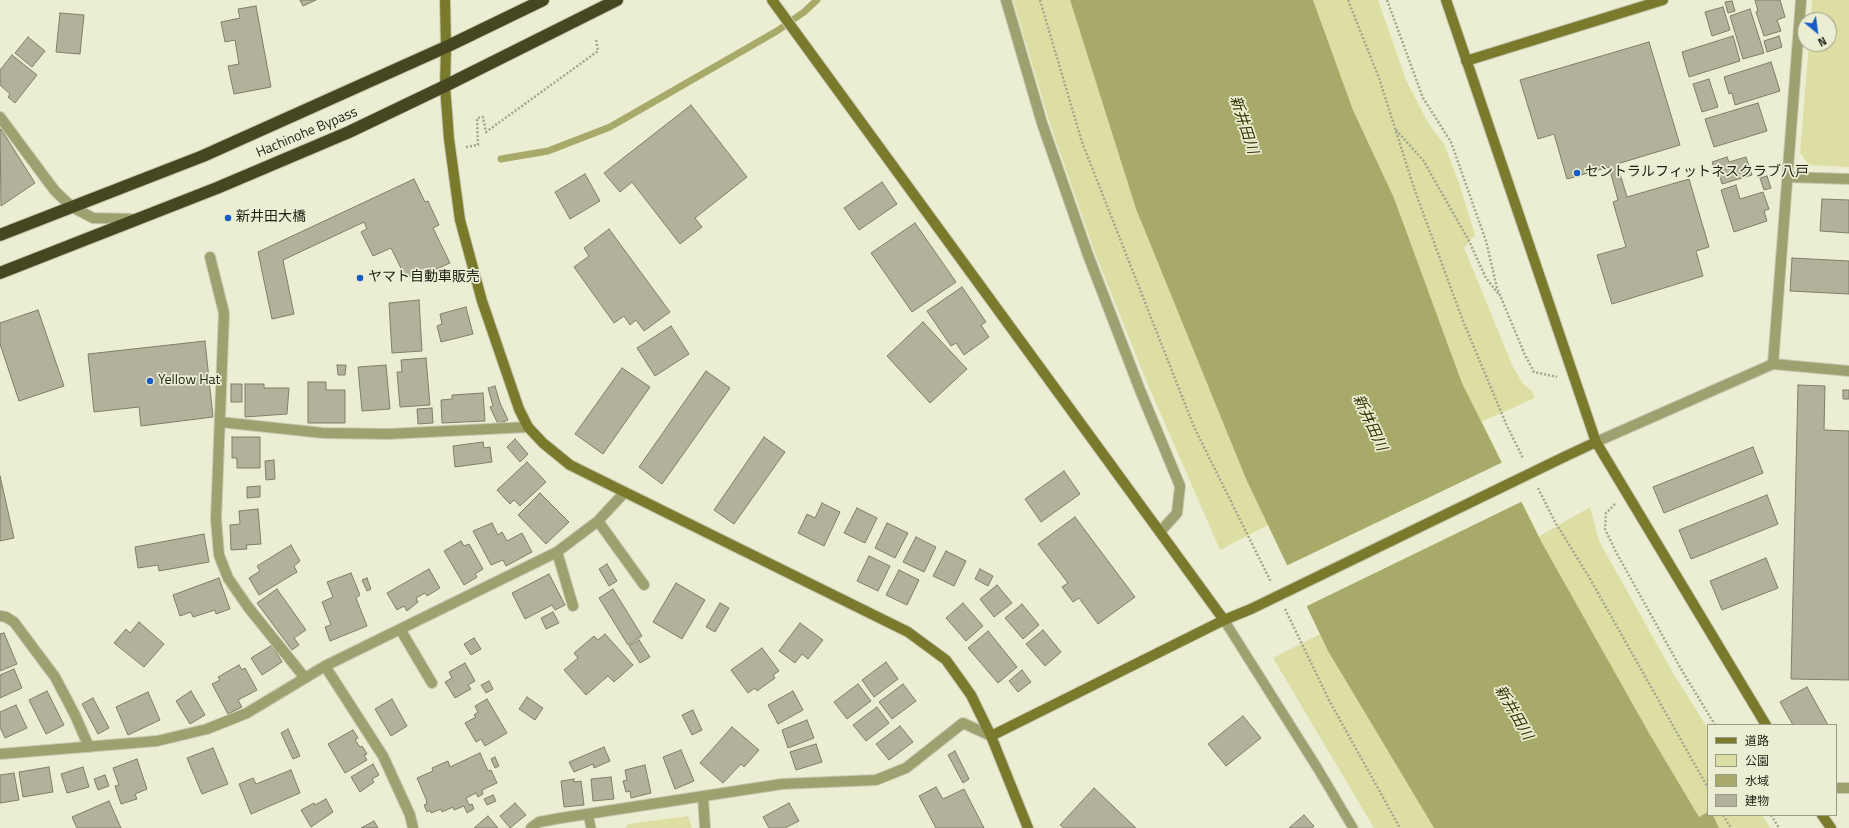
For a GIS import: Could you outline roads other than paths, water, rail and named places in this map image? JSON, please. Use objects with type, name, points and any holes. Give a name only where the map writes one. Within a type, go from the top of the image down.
[{"type":"highway","name":"Hachinohe Bypass","points":[[0,235],[203,156],[446,48],[543,0]]},
{"type":"highway","name":"Hachinohe Bypass","points":[[0,273],[217,188],[348,132],[445,86],[617,0]]},
{"type":"street","points":[[445,0],[445,86],[449,139],[460,220],[482,301],[519,409],[528,427],[542,443],[570,465],[908,632],[946,660],[971,695],[991,736],[1028,828]]},
{"type":"street","points":[[772,0],[1224,620]]},
{"type":"street","points":[[1006,0],[1042,123],[1088,255],[1140,390],[1180,486],[1177,513],[1160,532]]},
{"type":"street","points":[[1446,0],[1596,442],[1765,724]]},
{"type":"street","points":[[1466,61],[1663,0]]},
{"type":"street","points":[[1773,364],[1801,0]]},
{"type":"street","points":[[0,117],[55,191],[72,208],[93,218],[138,219]]},
{"type":"street","points":[[1787,177],[1849,179]]},
{"type":"street","points":[[210,257],[224,313],[216,519],[218,555],[228,578],[248,607],[305,678]]},
{"type":"street","points":[[991,736],[1224,620],[1564,457],[1773,364],[1849,371]]},
{"type":"street","points":[[220,422],[323,433],[403,433],[528,427]]},
{"type":"street","points":[[0,754],[157,741],[207,729],[246,713],[325,666],[557,552],[598,521],[624,492]]},
{"type":"street","points":[[598,521],[644,585]]},
{"type":"street","points":[[557,552],[573,606]]},
{"type":"street","points":[[0,616],[14,622],[55,677],[75,715],[89,747]]},
{"type":"street","points":[[400,629],[432,683]]},
{"type":"street","points":[[325,666],[383,756],[410,815],[413,828]]},
{"type":"street","points":[[531,828],[539,822],[782,784],[876,780],[906,768],[963,723],[991,736]]},
{"type":"street","points":[[1837,788],[1849,788]]},
{"type":"street","points":[[703,796],[705,828]]},
{"type":"street","points":[[1823,816],[1831,828]]},
{"type":"lane","points":[[1224,620],[1318,769],[1353,828]]},
{"type":"lane","points":[[588,814],[591,828]]},
{"type":"water","name":"新井田川","points":[[1070,0],[1313,0],[1353,110],[1394,198],[1462,383],[1542,543],[1649,733],[1699,817],[1707,813],[1707,816],[1713,816],[1719,828],[1434,828],[1328,651],[1246,479],[1136,209]]},
{"type":"waterway","points":[[501,159],[548,151],[610,127],[777,31],[804,12],[817,0]]},
{"type":"place","name":"セントラルフィットネスクラブ八戸","points":[[1577,173]]},
{"type":"place","name":"新井田大橋","points":[[228,218]]},
{"type":"place","name":"ヤマト自動車販売","points":[[360,278]]},
{"type":"place","name":"Yellow Hat","points":[[150,381]]}]
